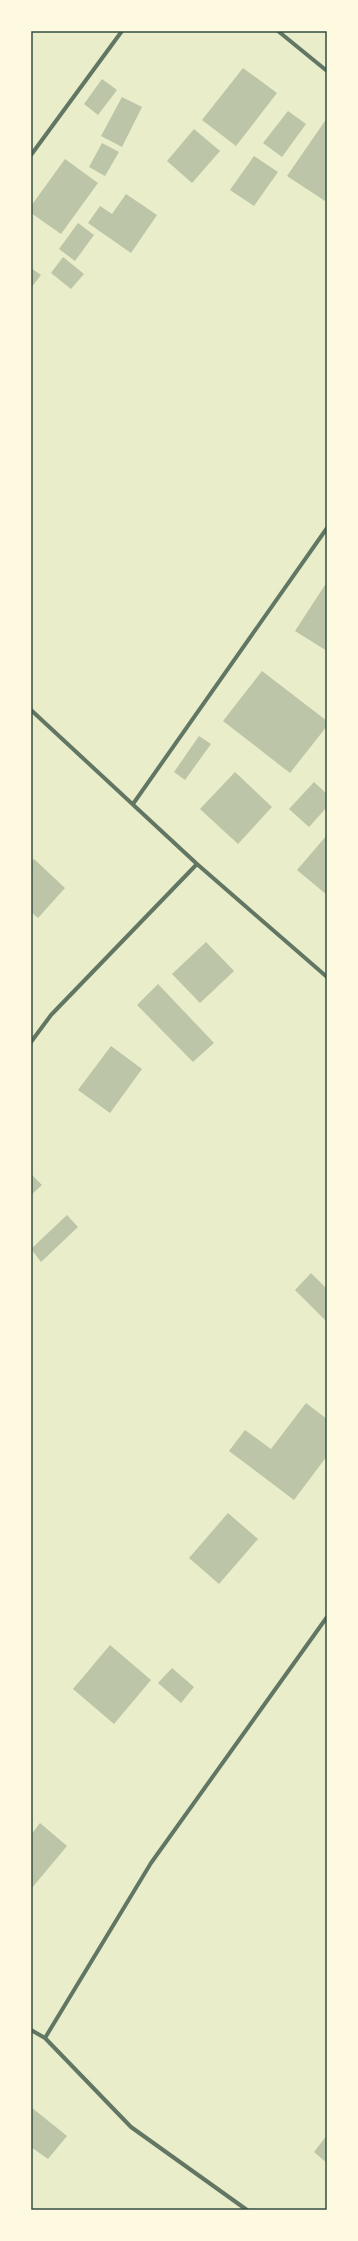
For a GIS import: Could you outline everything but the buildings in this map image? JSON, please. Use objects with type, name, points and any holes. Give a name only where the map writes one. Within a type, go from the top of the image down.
[{"type":"street","points":[[31,155],[122,31]]},
{"type":"street","points":[[278,31],[327,71]]},
{"type":"street","points":[[133,804],[327,528]]},
{"type":"street","points":[[31,710],[197,864],[327,977]]},
{"type":"street","points":[[31,1042],[51,1015],[197,864]]},
{"type":"street","points":[[45,2038],[151,1863],[327,1617]]},
{"type":"street","points":[[31,2030],[45,2038],[131,2127],[247,2210]]}]
